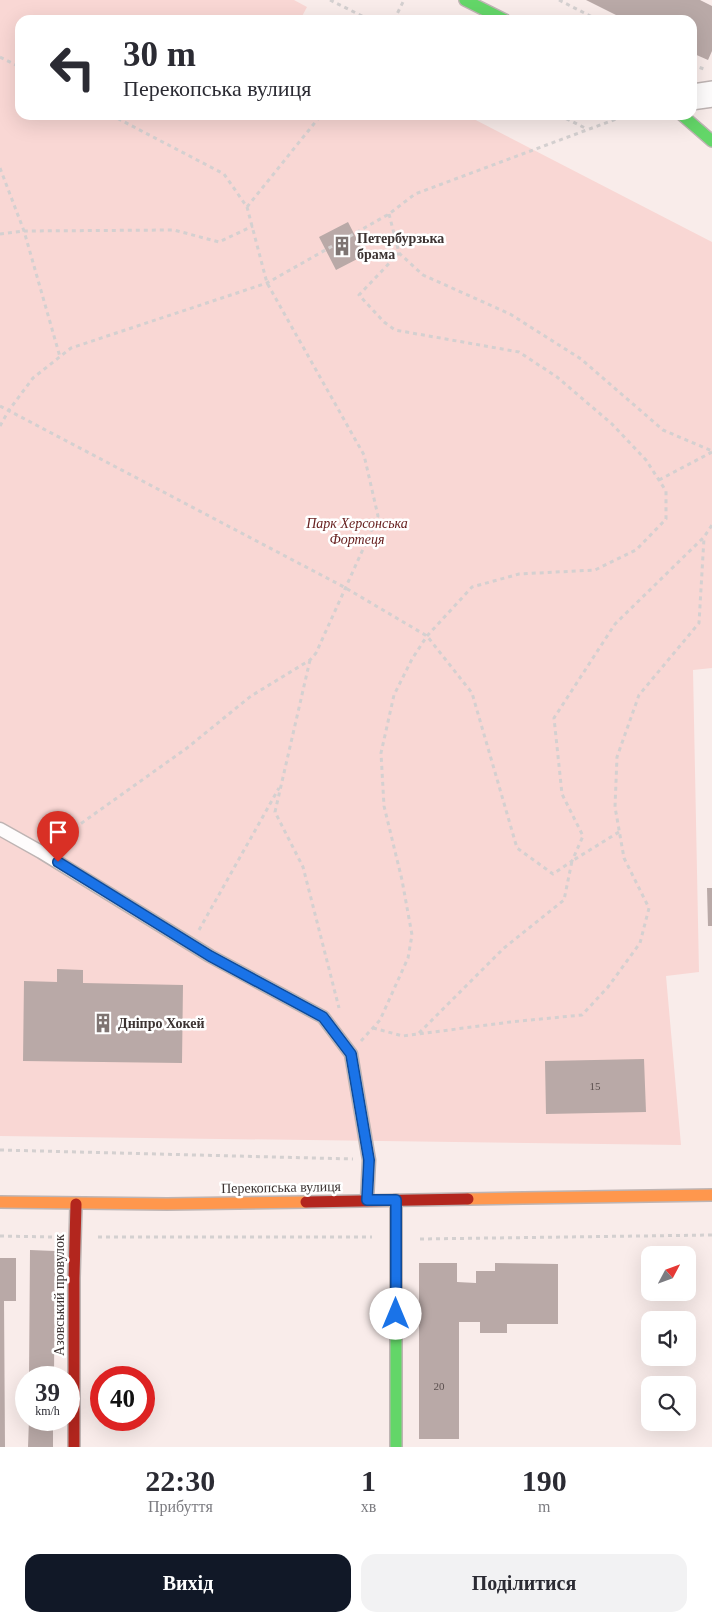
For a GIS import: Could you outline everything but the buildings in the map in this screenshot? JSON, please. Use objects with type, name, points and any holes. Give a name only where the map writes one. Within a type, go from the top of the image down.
[{"type":"main road","points":[[465,0],[495,15]]},
{"type":"main road","points":[[688,120],[712,140]]},
{"type":"main road","name":"Перекопська вулиця","points":[[0,1202],[168,1204],[712,1195]]},
{"type":"main road","points":[[396,1200],[396,1447]]},
{"type":"main road","name":"Азовський провулок","points":[[74,1447],[74,1237],[76,1204]]},
{"type":"street","points":[[697,96],[712,94]]},
{"type":"lane","points":[[0,829],[191,944],[323,1017],[351,1054],[369,1160],[367,1200]]},
{"type":"path","points":[[330,0],[360,15]]},
{"type":"path","points":[[396,15],[404,0]]},
{"type":"path","points":[[559,0],[588,15]]},
{"type":"path","points":[[0,57],[15,65]]},
{"type":"path","points":[[697,67],[712,72]]},
{"type":"path","points":[[41,852],[187,748],[251,696],[310,660],[316,654],[344,587],[378,516],[364,455],[267,283],[247,207],[224,174],[121,120]]},
{"type":"path","points":[[247,207],[317,120]]},
{"type":"path","points":[[569,120],[588,130]]},
{"type":"path","points":[[0,426],[9,410],[33,378],[71,348],[267,283],[389,214],[414,194],[614,120]]},
{"type":"path","points":[[0,168],[24,231],[60,357]]},
{"type":"path","points":[[389,214],[399,253],[423,275],[510,314],[581,359],[663,430],[712,452]]},
{"type":"path","points":[[0,234],[24,231],[174,230],[219,242],[253,226]]},
{"type":"path","points":[[351,1054],[380,1020],[408,958],[412,935],[402,880],[384,806],[381,753],[394,694],[412,659],[427,636],[472,586],[519,574],[595,570],[636,550],[666,519],[666,491],[646,460],[612,424],[557,377],[519,352],[395,330],[384,322],[359,295],[399,253]]},
{"type":"path","points":[[0,406],[344,587],[427,636],[472,693],[517,848],[553,874],[619,832]]},
{"type":"path","points":[[659,480],[712,452]]},
{"type":"path","points":[[419,1034],[504,948],[564,900],[572,861],[584,836],[562,794],[554,718],[615,624],[704,537],[712,525]]},
{"type":"path","points":[[372,1028],[403,1036],[582,1015],[608,986],[640,943],[649,908],[624,858],[615,807],[618,757],[639,695],[699,623],[704,537]]},
{"type":"path","points":[[310,660],[275,812],[303,867],[341,1017]]},
{"type":"path","points":[[191,944],[281,785]]},
{"type":"path","points":[[0,1150],[369,1160]]},
{"type":"path","points":[[0,1236],[373,1237],[396,1239],[712,1235]]},
{"type":"green space","name":"Парк Херсонська Фортеця","points":[[0,0],[294,0],[307,7],[303,15],[15,15],[15,120],[476,120],[712,242],[712,668],[693,670],[699,972],[666,976],[681,1145],[0,1136]]},
{"type":"traffic: fast","points":[[465,0],[495,15]]},
{"type":"traffic: fast","points":[[688,120],[712,141]]},
{"type":"traffic: fast","points":[[396,1200],[396,1447]]},
{"type":"traffic: slow","points":[[468,1199],[712,1195]]},
{"type":"traffic: slow","points":[[0,1202],[167,1204],[306,1202]]},
{"type":"traffic: jam","points":[[306,1202],[468,1199]]},
{"type":"traffic: jam","points":[[74,1447],[76,1204]]},
{"type":"place","name":"Петербурзька брама","points":[[342,246]]},
{"type":"place","name":"Дніпро Хокей","points":[[103,1023]]},
{"type":"route","points":[[58,862],[210,956],[323,1017],[351,1054],[369,1160],[367,1200],[396,1200],[396,1314]]}]
